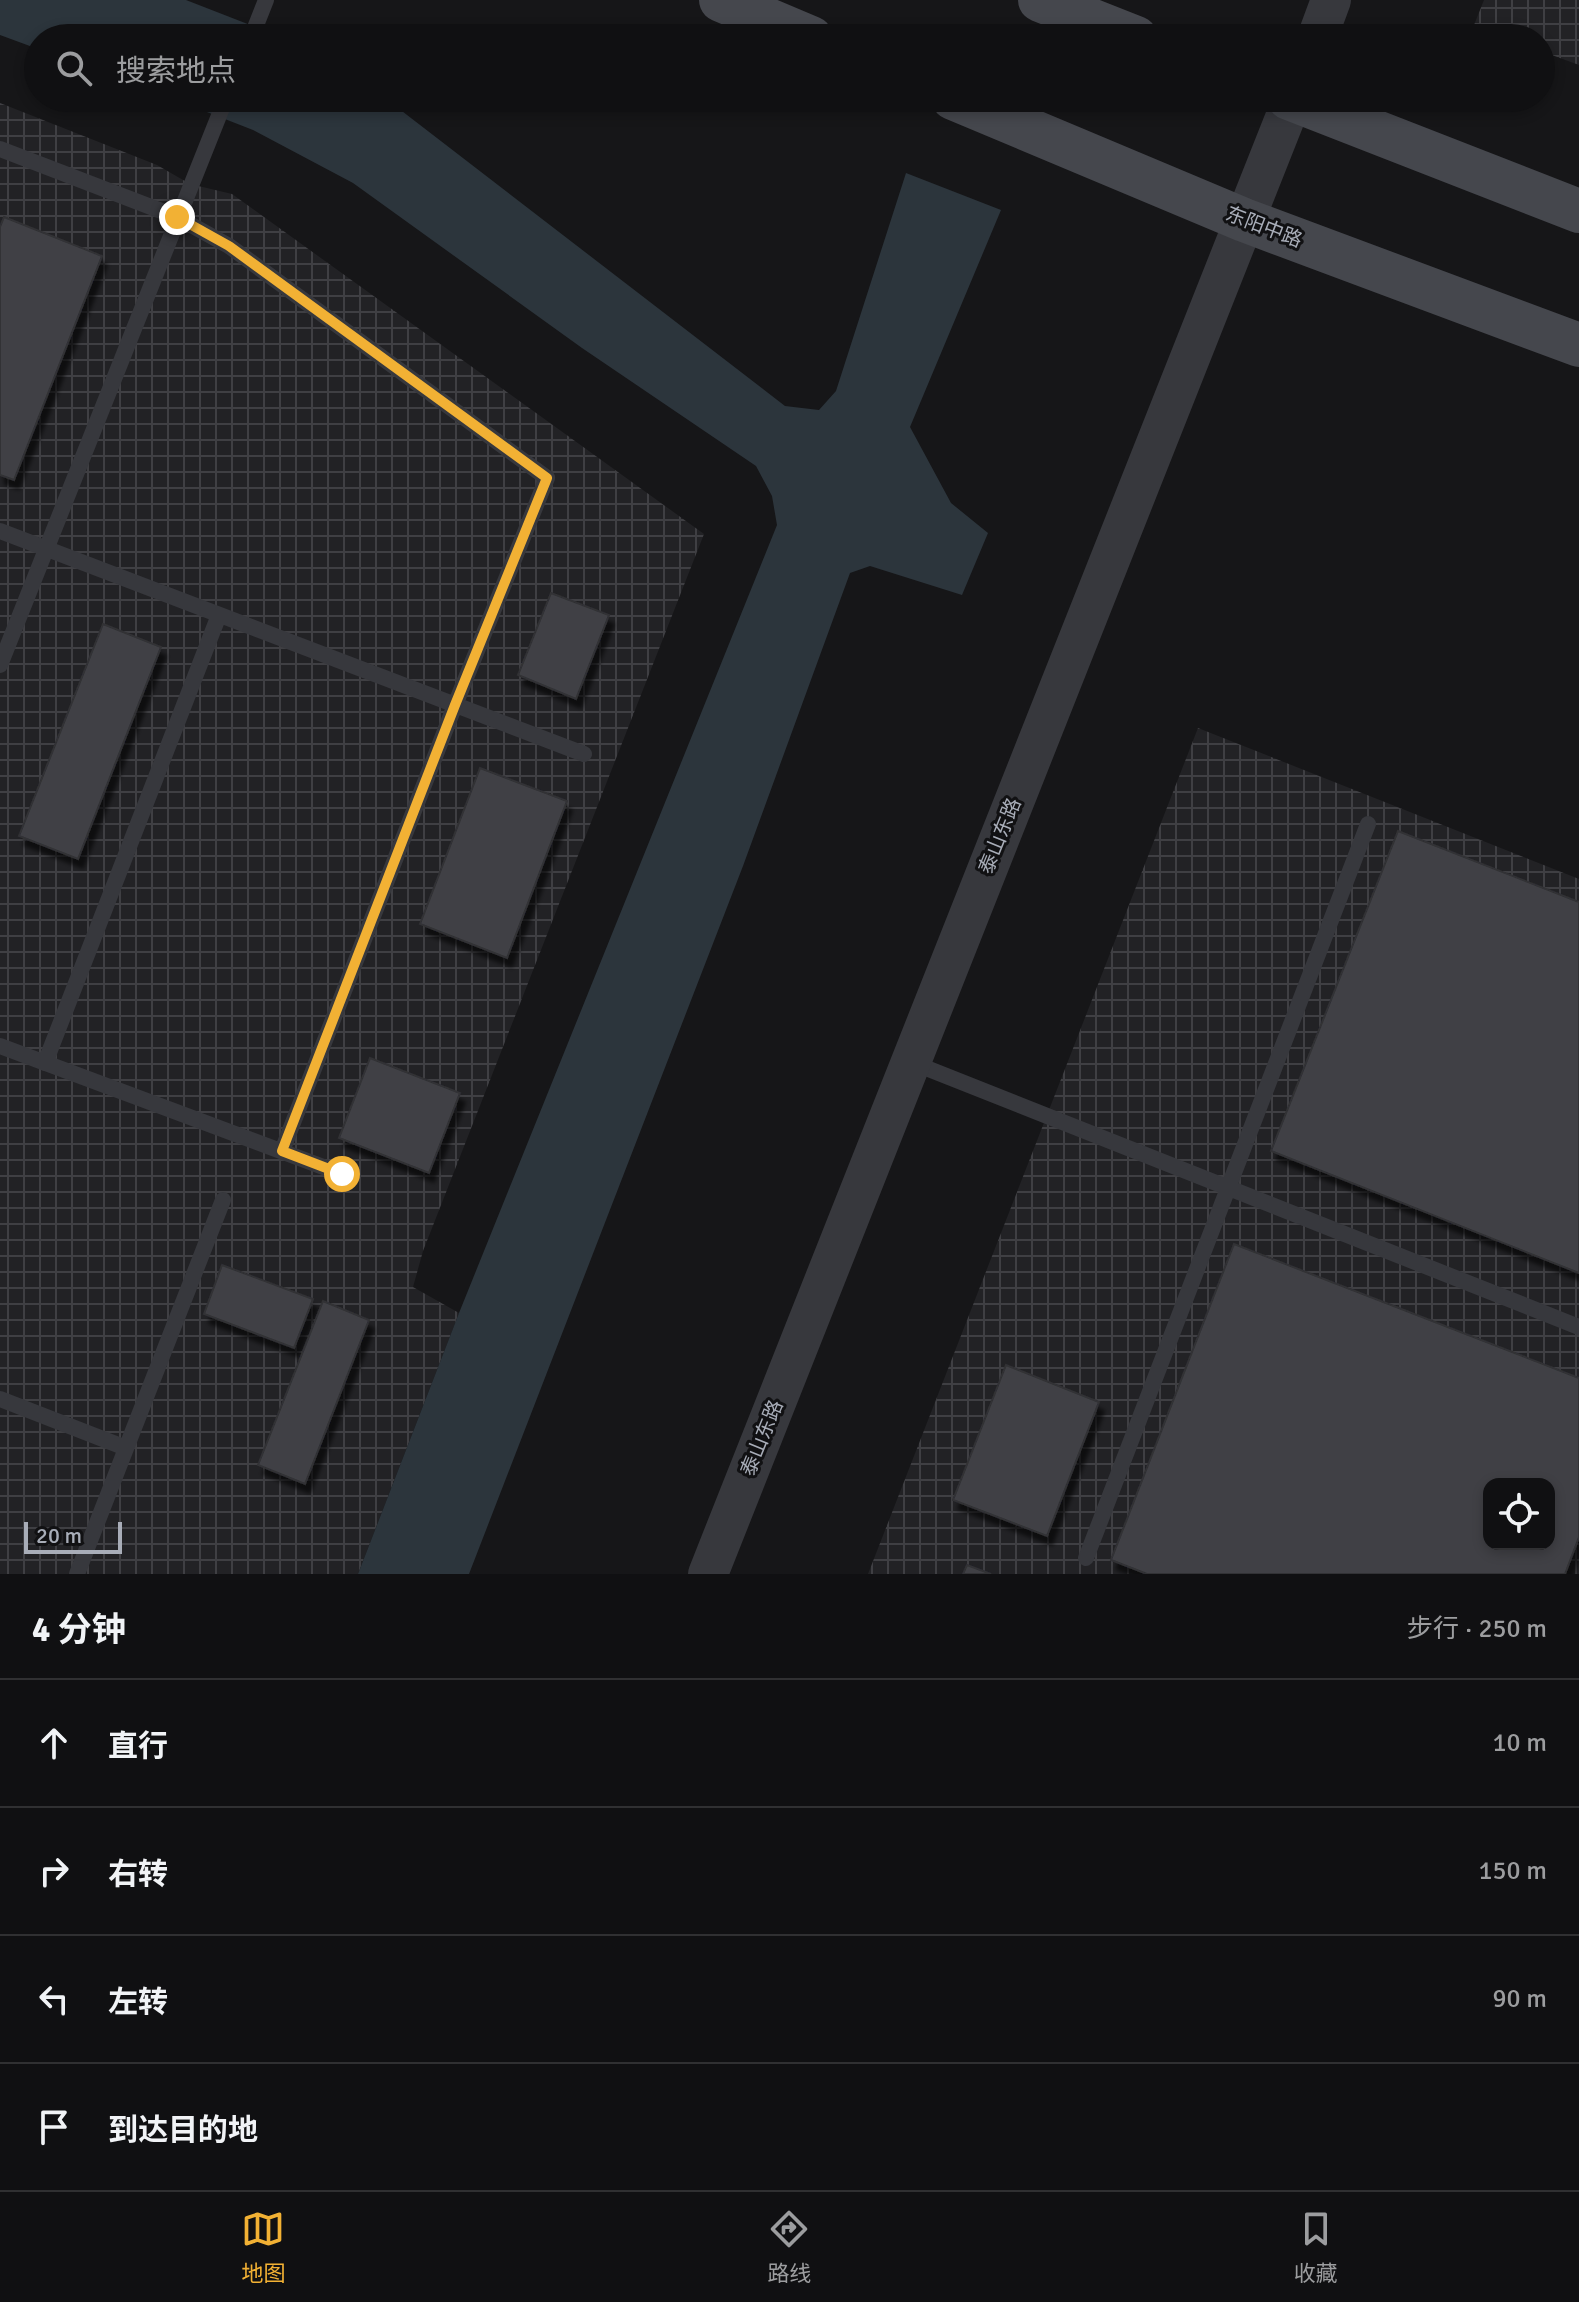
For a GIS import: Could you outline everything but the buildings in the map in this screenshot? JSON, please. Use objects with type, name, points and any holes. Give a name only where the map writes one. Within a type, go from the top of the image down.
[{"type":"main road","points":[[721,0],[778,24]]},
{"type":"main road","points":[[1040,0],[1101,24]]},
{"type":"main road","name":"东阳中路","points":[[986,112],[1244,220],[1579,345]]},
{"type":"main road","points":[[1328,112],[1579,211]]},
{"type":"street","points":[[1322,24],[1331,0]]},
{"type":"street","name":"泰山东路","points":[[708,1574],[1286,112]]},
{"type":"lane","points":[[257,24],[265,4]]},
{"type":"lane","points":[[0,665],[220,112]]},
{"type":"lane","points":[[0,149],[177,217],[229,246],[547,478],[455,705],[282,1151]]},
{"type":"lane","points":[[0,531],[584,754]]},
{"type":"lane","points":[[45,1063],[219,615]]},
{"type":"lane","points":[[1086,1558],[1368,824]]},
{"type":"lane","points":[[0,1046],[342,1174]]},
{"type":"lane","points":[[911,1061],[1579,1327]]},
{"type":"lane","points":[[77,1574],[223,1200]]},
{"type":"lane","points":[[0,1399],[126,1448]]},
{"type":"shaded area","points":[[0,0],[186,0],[248,24],[24,24],[24,44],[0,35]]},
{"type":"shaded area","points":[[1484,0],[1579,0],[1579,65],[1555,56],[1555,24],[1474,24]]},
{"type":"shaded area","points":[[0,103],[157,165],[190,184],[232,194],[704,534],[423,1251],[413,1287],[459,1313],[358,1574],[0,1574]]},
{"type":"shaded area","points":[[207,112],[403,112],[785,406],[819,410],[836,391],[906,173],[1001,210],[910,427],[951,503],[988,533],[962,595],[870,566],[850,573],[743,866],[469,1574],[358,1574],[459,1313],[777,525],[772,496],[756,466],[582,348],[353,183],[253,130]]},
{"type":"shaded area","points":[[1198,728],[1579,879],[1579,1574],[868,1574]]},
{"type":"route","points":[[177,217],[229,246],[547,478],[455,705],[282,1151],[342,1174]]}]
